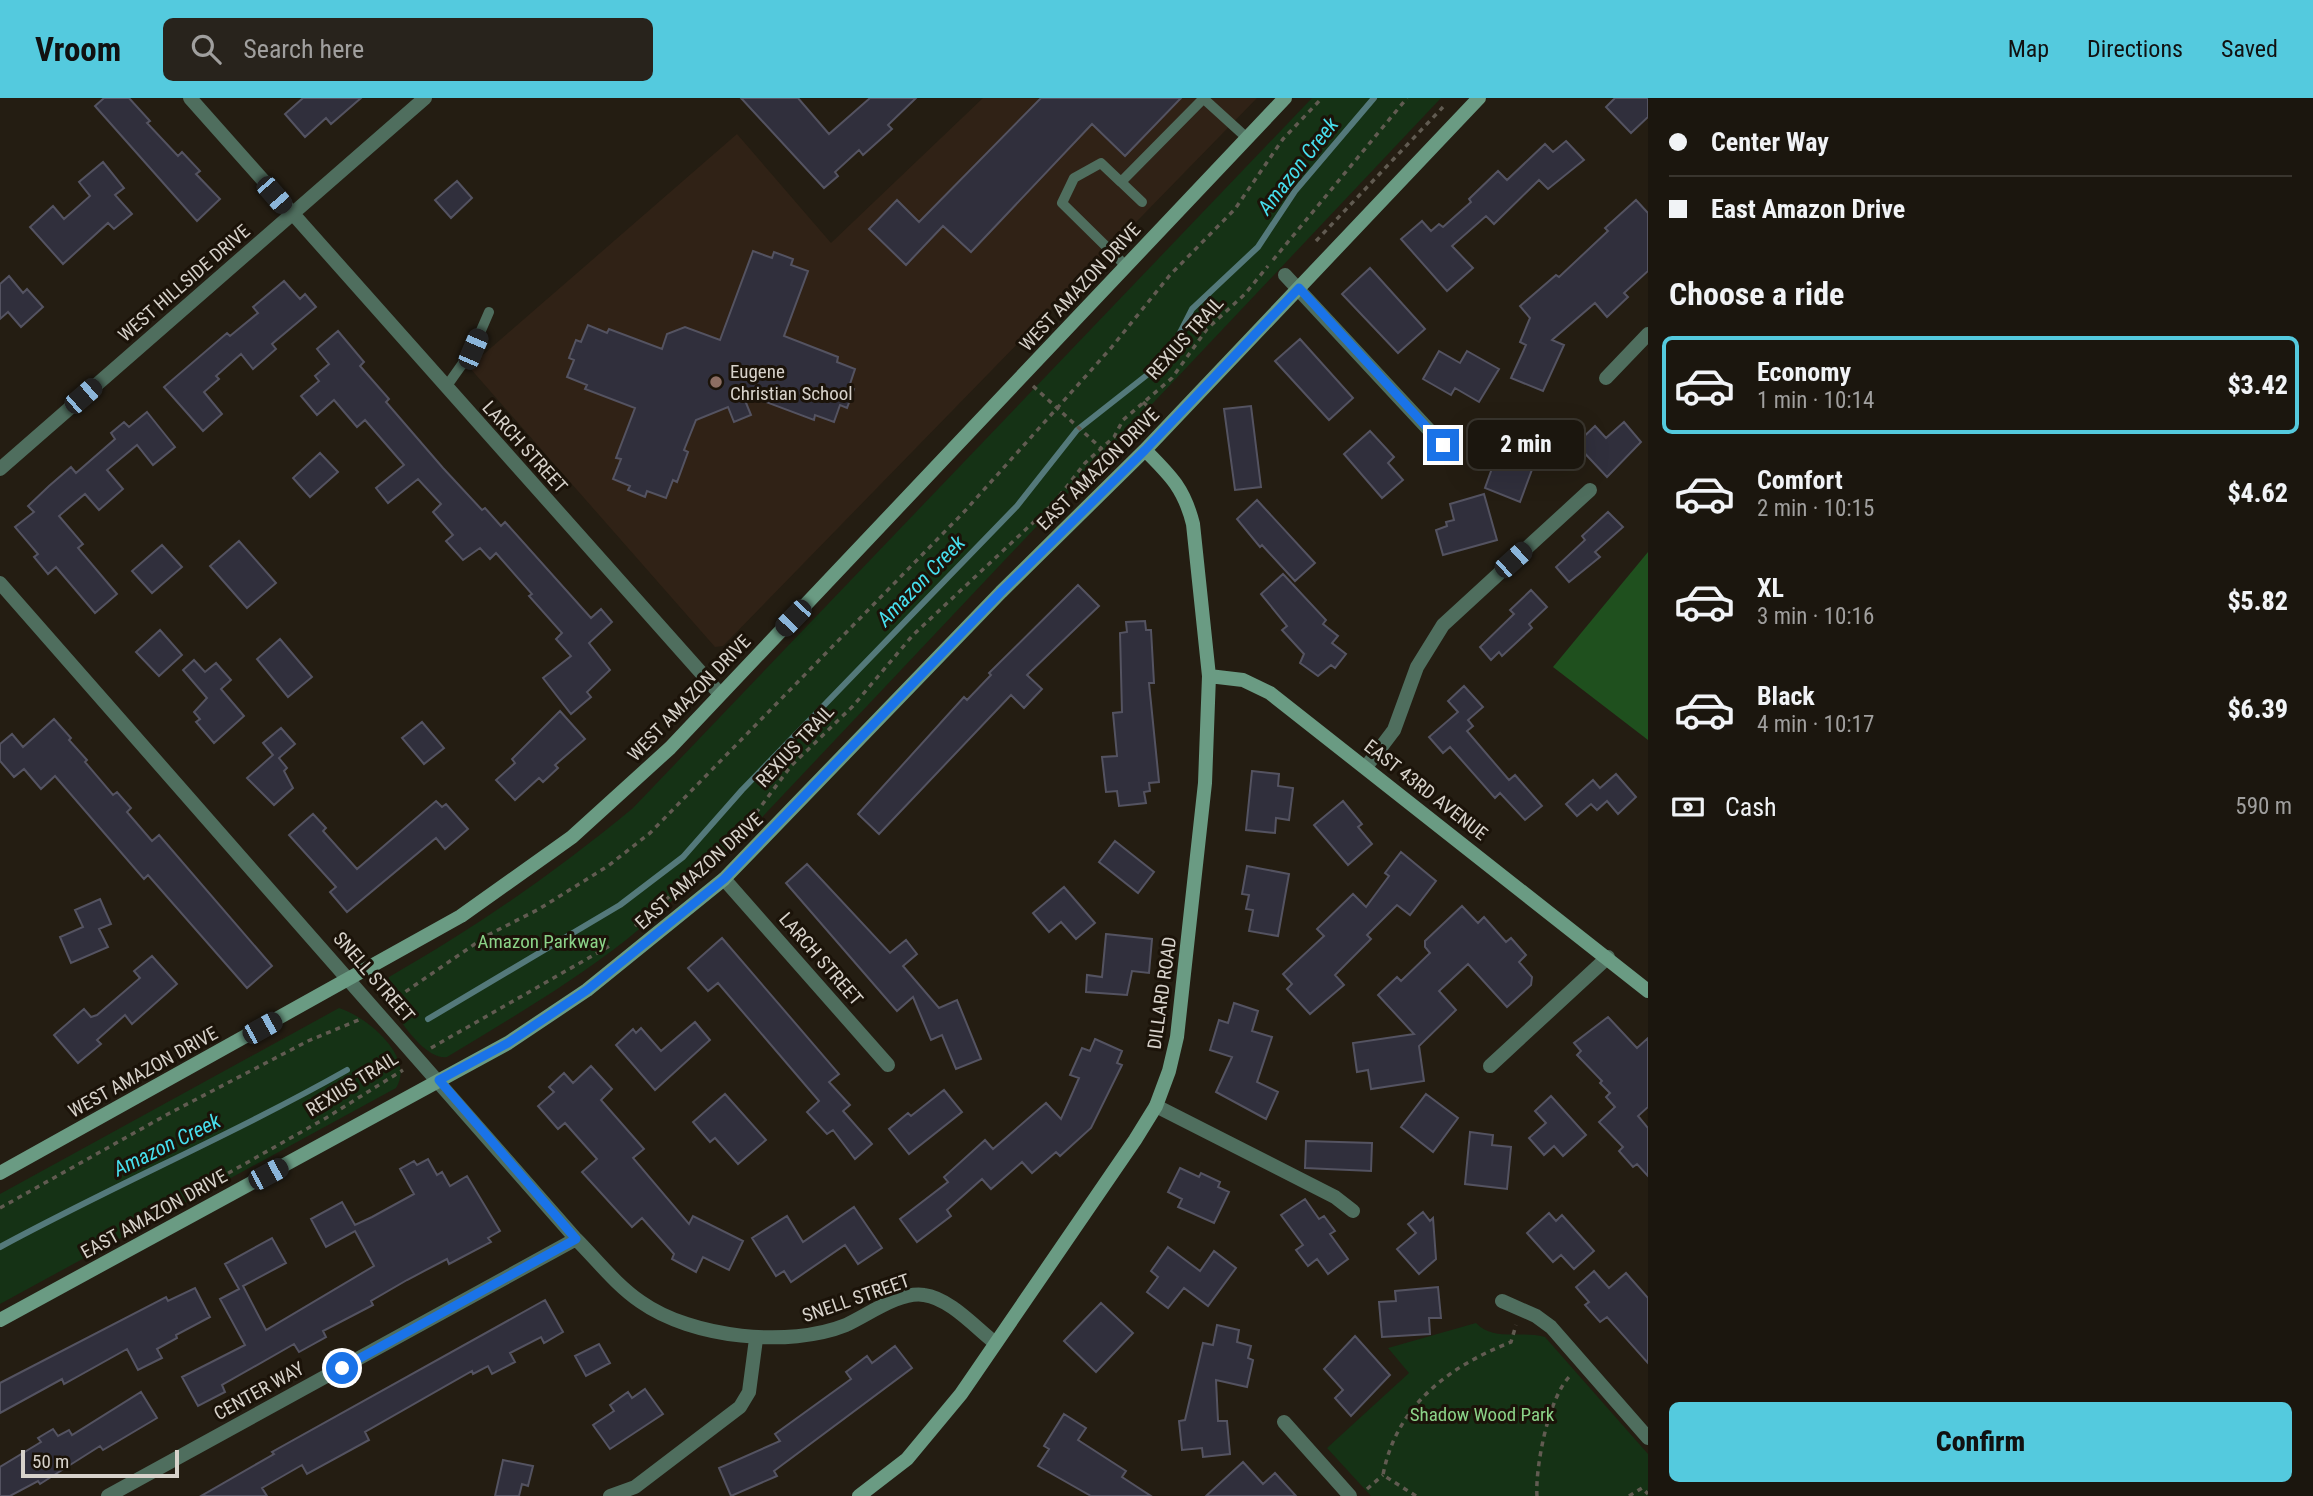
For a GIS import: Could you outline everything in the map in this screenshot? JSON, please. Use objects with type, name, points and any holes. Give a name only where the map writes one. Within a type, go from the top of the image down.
[{"type":"street","name":"LARCH STREET","points":[[190,98],[291,215],[720,694]]},
{"type":"street","name":"WEST HILLSIDE DRIVE","points":[[0,469],[425,98]]},
{"type":"street","name":"WEST AMAZON DRIVE","points":[[0,1172],[461,916],[572,836],[661,757],[1285,98]]},
{"type":"street","name":"EAST AMAZON DRIVE","points":[[0,1320],[508,1043],[587,990],[724,879],[1001,592],[1145,450],[1479,98]]},
{"type":"street","points":[[1285,275],[1443,445]]},
{"type":"street","points":[[1606,378],[1648,334]]},
{"type":"street","name":"DILLARD ROAD","points":[[867,1494],[926,1439],[961,1394],[1156,1106],[1169,1072],[1177,1037],[1186,970],[1205,783],[1209,677],[1193,524],[1188,506],[1175,481],[1145,450]]},
{"type":"street","points":[[1366,768],[1399,721],[1417,667],[1443,625],[1590,490]]},
{"type":"street","name":"SNELL STREET","points":[[0,583],[351,979],[576,1239],[622,1287],[661,1314],[756,1339],[804,1337],[843,1326],[917,1294],[939,1300],[994,1342]]},
{"type":"street","name":"EAST 43RD AVENUE","points":[[1209,677],[1257,684],[1648,991]]},
{"type":"street","name":"LARCH STREET","points":[[724,879],[888,1065]]},
{"type":"street","points":[[1490,1066],[1608,957]]},
{"type":"street","points":[[1156,1106],[1335,1197],[1353,1211]]},
{"type":"street","name":"CENTER WAY","points":[[108,1496],[576,1239]]},
{"type":"street","points":[[1502,1301],[1520,1308],[1551,1327],[1648,1438]]},
{"type":"street","points":[[610,1496],[635,1487],[740,1407],[749,1392],[756,1339]]},
{"type":"street","points":[[1284,1422],[1350,1496]]},
{"type":"lane","points":[[1121,182],[1203,99],[1247,138]]},
{"type":"lane","points":[[1126,266],[1062,203],[1074,178],[1101,163],[1142,202]]},
{"type":"lane","points":[[446,387],[473,349],[489,312]]},
{"type":"path","name":"REXIUS TRAIL","points":[[628,934],[737,838],[791,766],[853,706],[914,635],[1064,492],[1085,463],[1114,437],[1122,420],[1172,378],[1208,329],[1260,277],[1407,98]]},
{"type":"path","points":[[1069,418],[1102,449]]},
{"type":"path","name":"REXIUS TRAIL","points":[[198,1190],[326,1118],[405,1069],[418,1056],[453,1033],[622,939]]},
{"type":"path","points":[[1359,1496],[1383,1475],[1403,1423],[1415,1404],[1430,1388],[1463,1364],[1511,1342],[1520,1308]]},
{"type":"path","points":[[1537,1496],[1542,1449],[1558,1396],[1565,1380],[1583,1364]]},
{"type":"path","points":[[1383,1475],[1416,1496]]},
{"type":"path","points":[[1629,1496],[1642,1488],[1648,1494]]},
{"type":"shaded area","name":"Eugene Christian School","points":[[983,98],[1257,98],[723,646],[715,647],[469,367],[737,134],[831,243]]},
{"type":"green space","name":"Amazon Parkway","points":[[1312,98],[1441,98],[750,830],[626,940],[561,987],[447,1057],[429,1052],[420,1044],[402,1023],[384,994],[389,977],[515,898],[633,808]]},
{"type":"green space","points":[[1648,552],[1648,740],[1553,667]]},
{"type":"green space","points":[[339,1008],[350,1012],[374,1029],[394,1051],[400,1076],[396,1088],[0,1304],[0,1194]]},
{"type":"green space","name":"Shadow Wood Park","points":[[1476,1323],[1483,1329],[1500,1334],[1545,1337],[1648,1454],[1648,1496],[1371,1496],[1327,1448],[1409,1373],[1388,1348]]},
{"type":"building","points":[[104,98],[129,98],[150,121],[147,123],[178,156],[182,152],[200,171],[196,174],[220,199],[197,221],[95,106]]},
{"type":"building","points":[[303,98],[361,98],[331,124],[326,118],[305,137],[285,114]]},
{"type":"building","points":[[741,98],[798,98],[829,134],[870,98],[916,98],[888,125],[892,129],[863,155],[859,150],[835,172],[838,176],[824,188]]},
{"type":"building","points":[[1041,98],[1181,98],[1125,156],[1092,124],[971,252],[943,226],[906,265],[869,229],[897,200],[919,222]]},
{"type":"building","points":[[1615,98],[1648,98],[1648,117],[1631,133],[1606,107]]},
{"type":"building","points":[[1566,141],[1584,160],[1548,189],[1539,180],[1494,224],[1486,216],[1452,246],[1473,268],[1447,291],[1401,239],[1422,221],[1431,231],[1439,224],[1443,227],[1471,202],[1469,199],[1498,171],[1507,180],[1545,144],[1553,152]]},
{"type":"building","points":[[103,162],[124,188],[115,195],[132,214],[114,229],[108,223],[63,264],[30,227],[53,206],[64,219],[90,196],[79,182]]},
{"type":"building","points":[[457,181],[472,198],[451,218],[435,200]]},
{"type":"building","points":[[1636,200],[1648,213],[1648,271],[1624,293],[1628,297],[1607,317],[1595,303],[1552,340],[1564,345],[1543,391],[1511,378],[1526,345],[1520,342],[1530,318],[1520,306],[1556,275],[1559,277],[1608,231],[1605,228]]},
{"type":"building","points":[[753,251],[772,258],[774,252],[793,259],[791,265],[808,271],[784,336],[838,357],[837,362],[855,369],[849,387],[854,389],[847,408],[840,405],[834,422],[815,415],[814,420],[742,393],[751,415],[734,422],[728,407],[696,420],[684,450],[688,452],[677,482],[673,480],[666,498],[647,491],[645,497],[628,490],[630,486],[613,479],[621,459],[616,458],[635,408],[585,389],[587,385],[567,377],[574,360],[569,358],[576,340],[581,342],[588,325],[607,333],[609,329],[662,349],[667,334],[685,327],[720,340]]},
{"type":"building","points":[[1370,268],[1425,329],[1398,353],[1342,294]]},
{"type":"building","points":[[9,276],[23,293],[27,289],[43,307],[21,327],[8,312],[0,319],[0,284]]},
{"type":"building","points":[[284,281],[300,299],[305,294],[316,307],[272,344],[276,349],[253,369],[241,354],[216,376],[219,379],[204,392],[222,414],[203,431],[164,387],[227,333],[230,336],[258,313],[253,307]]},
{"type":"building","points":[[338,331],[364,362],[360,366],[389,399],[386,402],[482,510],[485,508],[501,526],[505,522],[591,618],[601,609],[612,622],[589,643],[610,670],[587,692],[591,697],[571,714],[543,678],[571,656],[556,639],[562,633],[529,596],[532,594],[496,553],[490,559],[480,548],[463,560],[446,541],[453,535],[433,512],[441,504],[418,479],[388,503],[376,488],[404,465],[365,420],[357,427],[334,400],[317,415],[301,396],[319,381],[315,376],[329,364],[317,349]]},
{"type":"building","points":[[1300,339],[1353,398],[1329,420],[1275,361]]},
{"type":"building","points":[[1439,351],[1460,363],[1467,351],[1499,369],[1479,402],[1455,388],[1451,395],[1423,379]]},
{"type":"building","points":[[1251,406],[1261,487],[1235,490],[1224,409]]},
{"type":"building","points":[[147,412],[175,447],[153,465],[137,445],[107,470],[123,489],[99,510],[85,494],[59,516],[83,544],[78,548],[117,594],[95,613],[56,567],[48,574],[34,557],[38,554],[15,527],[34,512],[28,506],[49,486],[71,467],[76,473],[115,439],[111,433],[124,422],[129,427]]},
{"type":"building","points":[[1624,422],[1641,442],[1607,477],[1576,444],[1595,426],[1606,438]]},
{"type":"building","points":[[1370,431],[1394,457],[1388,463],[1403,480],[1382,498],[1344,454]]},
{"type":"building","points":[[1517,431],[1543,440],[1520,502],[1485,488],[1495,460],[1505,464]]},
{"type":"building","points":[[320,453],[338,472],[310,497],[293,478]]},
{"type":"building","points":[[1484,494],[1497,540],[1443,555],[1436,530],[1447,526],[1446,522],[1454,520],[1450,504]]},
{"type":"building","points":[[1257,500],[1315,563],[1295,581],[1262,545],[1260,547],[1237,519]]},
{"type":"building","points":[[1608,512],[1623,527],[1595,552],[1600,557],[1569,582],[1556,567],[1585,540],[1582,536]]},
{"type":"building","points":[[239,541],[276,583],[247,608],[210,566]]},
{"type":"building","points":[[162,545],[182,567],[152,593],[132,571]]},
{"type":"building","points":[[1283,574],[1326,620],[1323,624],[1338,636],[1332,643],[1346,654],[1335,668],[1331,665],[1318,676],[1300,663],[1304,654],[1282,630],[1287,626],[1261,594]]},
{"type":"building","points":[[1078,585],[1099,606],[1027,675],[1042,689],[1024,708],[1011,695],[879,834],[858,814],[964,697],[967,700],[991,675],[989,673]]},
{"type":"building","points":[[1531,590],[1547,607],[1529,624],[1532,628],[1502,656],[1499,652],[1491,660],[1480,647],[1514,614],[1510,610]]},
{"type":"building","points":[[1145,621],[1146,630],[1151,630],[1154,683],[1149,683],[1159,782],[1149,783],[1150,791],[1144,792],[1146,803],[1119,806],[1117,791],[1106,792],[1102,757],[1117,756],[1113,713],[1122,712],[1120,633],[1127,632],[1126,622]]},
{"type":"building","points":[[160,630],[182,655],[159,676],[136,652]]},
{"type":"building","points":[[280,639],[312,677],[288,697],[257,659]]},
{"type":"building","points":[[194,660],[205,672],[216,663],[231,680],[221,689],[244,716],[214,743],[196,722],[200,719],[194,712],[207,698],[183,670]]},
{"type":"building","points":[[1464,686],[1483,707],[1468,720],[1473,726],[1467,731],[1509,780],[1515,775],[1542,806],[1525,820],[1500,793],[1495,798],[1450,747],[1443,753],[1429,737],[1458,712],[1448,701]]},
{"type":"building","points":[[560,711],[585,739],[555,765],[558,768],[543,782],[539,778],[515,800],[496,780],[515,763],[512,759]]},
{"type":"building","points":[[54,719],[113,795],[117,792],[131,808],[127,812],[152,841],[159,835],[272,966],[247,988],[148,875],[144,879],[55,776],[41,789],[24,769],[14,777],[0,761],[0,744],[12,734],[23,747]]},
{"type":"building","points":[[422,722],[444,748],[424,764],[402,738]]},
{"type":"building","points":[[281,728],[295,744],[279,758],[287,768],[284,771],[293,788],[274,805],[247,778],[273,755],[263,743]]},
{"type":"building","points":[[1252,771],[1279,774],[1278,786],[1293,788],[1289,820],[1276,818],[1275,833],[1246,830]]},
{"type":"building","points":[[1616,774],[1636,797],[1618,814],[1607,801],[1597,810],[1591,804],[1577,816],[1566,804],[1593,780],[1600,788]]},
{"type":"building","points":[[436,801],[442,807],[446,804],[468,829],[445,849],[436,838],[347,912],[330,892],[336,887],[289,835],[313,814],[326,828],[323,831],[357,869]]},
{"type":"building","points":[[1343,801],[1362,824],[1358,827],[1372,844],[1348,865],[1314,825]]},
{"type":"building","points":[[1115,841],[1154,872],[1138,893],[1099,862]]},
{"type":"building","points":[[1401,852],[1436,881],[1410,915],[1397,905],[1367,935],[1371,939],[1335,975],[1344,985],[1310,1014],[1287,989],[1292,984],[1283,974],[1324,936],[1317,929],[1353,894],[1366,907],[1389,876],[1385,873]]},
{"type":"building","points":[[807,864],[890,953],[906,940],[917,954],[903,966],[939,1008],[957,1000],[981,1059],[956,1069],[942,1035],[931,1040],[913,997],[897,1011],[786,883]]},
{"type":"building","points":[[1247,866],[1289,874],[1278,936],[1249,931],[1253,910],[1246,909],[1249,895],[1242,894]]},
{"type":"building","points":[[1064,887],[1095,923],[1076,939],[1061,922],[1049,932],[1033,913]]},
{"type":"building","points":[[100,899],[111,924],[99,929],[108,947],[71,963],[60,937],[83,927],[75,910]]},
{"type":"building","points":[[1462,906],[1478,923],[1484,917],[1506,942],[1511,938],[1526,955],[1519,962],[1532,977],[1531,985],[1507,1007],[1468,964],[1439,991],[1456,1010],[1419,1046],[1424,1081],[1371,1089],[1368,1070],[1357,1072],[1353,1043],[1414,1034],[1378,995],[1397,977],[1401,981],[1430,953],[1425,947],[1425,941]]},
{"type":"building","points":[[1106,934],[1152,939],[1149,973],[1132,971],[1127,995],[1086,992],[1087,975],[1102,977]]},
{"type":"building","points":[[722,938],[839,1074],[829,1082],[850,1105],[843,1111],[872,1144],[855,1159],[833,1130],[827,1134],[807,1112],[819,1101],[718,983],[708,991],[688,968]]},
{"type":"building","points":[[152,956],[177,984],[132,1024],[125,1015],[97,1040],[101,1044],[78,1063],[54,1035],[84,1009],[91,1017],[97,1015],[140,978],[134,971]]},
{"type":"building","points":[[1234,1003],[1258,1011],[1252,1031],[1272,1037],[1257,1082],[1278,1092],[1266,1119],[1216,1092],[1232,1057],[1210,1050],[1219,1020],[1228,1023]]},
{"type":"building","points":[[1608,1017],[1637,1048],[1648,1038],[1648,1107],[1638,1116],[1648,1128],[1648,1176],[1637,1164],[1633,1167],[1619,1151],[1623,1147],[1599,1122],[1615,1107],[1606,1097],[1610,1093],[1600,1083],[1602,1081],[1577,1055],[1581,1051],[1574,1043]]},
{"type":"building","points":[[695,1022],[710,1040],[655,1090],[616,1045],[633,1029],[636,1033],[641,1028],[661,1051]]},
{"type":"building","points":[[1095,1039],[1122,1051],[1117,1063],[1122,1065],[1091,1128],[1060,1156],[1056,1152],[1032,1173],[1022,1162],[991,1189],[982,1179],[947,1210],[951,1216],[917,1242],[900,1219],[948,1182],[944,1177],[985,1140],[993,1149],[1046,1103],[1061,1119],[1079,1078],[1070,1075],[1082,1048],[1090,1051]]},
{"type":"building","points":[[591,1066],[612,1089],[601,1100],[644,1149],[633,1158],[689,1224],[693,1216],[743,1241],[729,1270],[703,1257],[696,1272],[672,1259],[674,1254],[642,1218],[632,1227],[582,1172],[597,1159],[565,1123],[558,1129],[538,1106],[554,1092],[549,1087],[564,1073],[573,1083]]},
{"type":"building","points":[[944,1090],[962,1112],[909,1154],[889,1129],[908,1113],[911,1116]]},
{"type":"building","points":[[725,1094],[766,1140],[738,1164],[715,1138],[710,1142],[693,1122]]},
{"type":"building","points":[[1426,1094],[1458,1118],[1433,1152],[1401,1127]]},
{"type":"building","points":[[1551,1096],[1586,1135],[1563,1156],[1554,1146],[1544,1155],[1529,1138],[1546,1123],[1535,1111]]},
{"type":"building","points":[[1470,1132],[1493,1135],[1492,1145],[1511,1147],[1507,1189],[1465,1184]]},
{"type":"building","points":[[1306,1141],[1372,1143],[1371,1171],[1305,1168]]},
{"type":"building","points":[[428,1159],[437,1175],[442,1172],[450,1186],[467,1176],[500,1231],[488,1238],[491,1242],[449,1264],[447,1259],[407,1280],[371,1301],[373,1305],[323,1331],[326,1337],[299,1352],[294,1344],[222,1385],[225,1392],[198,1406],[182,1377],[245,1345],[220,1299],[239,1289],[225,1264],[272,1238],[286,1263],[243,1286],[266,1330],[374,1266],[355,1231],[326,1247],[311,1219],[342,1202],[355,1225],[372,1217],[414,1194],[400,1169],[414,1161],[417,1165]]},
{"type":"building","points":[[1180,1168],[1199,1177],[1201,1173],[1220,1182],[1218,1187],[1229,1192],[1214,1223],[1178,1207],[1182,1199],[1168,1192]]},
{"type":"building","points":[[1305,1199],[1319,1219],[1324,1216],[1335,1231],[1330,1234],[1348,1259],[1328,1274],[1317,1259],[1308,1266],[1296,1250],[1303,1245],[1281,1215]]},
{"type":"building","points":[[854,1207],[882,1248],[858,1264],[845,1245],[791,1282],[784,1271],[776,1276],[752,1238],[787,1216],[803,1242]]},
{"type":"building","points":[[1423,1212],[1430,1221],[1433,1218],[1436,1259],[1419,1274],[1397,1249],[1416,1233],[1408,1224]]},
{"type":"building","points":[[1549,1213],[1556,1221],[1562,1215],[1594,1251],[1574,1269],[1561,1255],[1553,1262],[1527,1233]]},
{"type":"building","points":[[1168,1247],[1200,1271],[1214,1251],[1236,1268],[1208,1306],[1184,1288],[1168,1308],[1147,1292],[1158,1277],[1151,1271]]},
{"type":"building","points":[[1594,1271],[1609,1288],[1626,1273],[1648,1298],[1648,1363],[1607,1317],[1600,1322],[1585,1305],[1589,1302],[1576,1287]]},
{"type":"building","points":[[1438,1287],[1441,1318],[1429,1318],[1430,1334],[1382,1337],[1379,1302],[1396,1301],[1395,1291]]},
{"type":"building","points":[[195,1288],[210,1317],[176,1335],[177,1338],[157,1349],[162,1358],[138,1370],[127,1349],[64,1384],[62,1379],[0,1413],[0,1383],[166,1297],[168,1301]]},
{"type":"building","points":[[545,1300],[563,1332],[544,1343],[541,1337],[510,1353],[515,1362],[492,1374],[488,1366],[473,1374],[472,1371],[365,1432],[369,1440],[307,1474],[302,1465],[262,1488],[267,1496],[201,1496],[274,1454],[272,1452]]},
{"type":"building","points":[[1101,1303],[1133,1333],[1096,1372],[1064,1341]]},
{"type":"building","points":[[1217,1325],[1239,1330],[1237,1342],[1251,1346],[1248,1358],[1253,1360],[1247,1387],[1216,1380],[1218,1421],[1227,1421],[1230,1454],[1203,1457],[1202,1448],[1182,1450],[1179,1421],[1185,1420],[1203,1343],[1213,1345]]},
{"type":"building","points":[[1355,1336],[1390,1375],[1351,1416],[1335,1398],[1343,1390],[1324,1369]]},
{"type":"building","points":[[599,1344],[610,1363],[586,1376],[575,1356]]},
{"type":"building","points":[[895,1346],[912,1368],[774,1471],[777,1476],[731,1496],[719,1468],[780,1441],[775,1434],[851,1379],[846,1372],[867,1356],[872,1363]]},
{"type":"building","points":[[645,1389],[663,1414],[610,1449],[593,1425],[614,1411],[610,1405],[628,1392],[632,1398]]},
{"type":"building","points":[[141,1392],[157,1418],[103,1450],[100,1446],[40,1484],[38,1481],[10,1496],[0,1496],[0,1467],[41,1442],[38,1438],[53,1429],[58,1436],[69,1430],[72,1435]]},
{"type":"building","points":[[1064,1414],[1086,1428],[1078,1440],[1126,1471],[1122,1477],[1151,1496],[1091,1496],[1038,1466],[1049,1449],[1044,1446]]},
{"type":"building","points":[[503,1460],[533,1466],[528,1486],[522,1484],[519,1496],[495,1496]]},
{"type":"building","points":[[1243,1462],[1263,1484],[1275,1473],[1296,1496],[1206,1496]]},
{"type":"waterway","name":"Amazon Creek","points":[[428,1019],[620,905],[683,857],[742,790],[1017,506],[1077,430],[1166,360],[1192,309],[1258,247],[1295,191],[1374,98]]},
{"type":"waterway","name":"Amazon Creek","points":[[0,1247],[347,1070]]},
{"type":"place","name":"Eugene Christian School","points":[[716,382]]},
{"type":"route","points":[[342,1368],[576,1239],[439,1080],[508,1043],[587,990],[664,931],[724,879],[795,809],[1001,592],[1145,450],[1299,288],[1443,445]]}]
